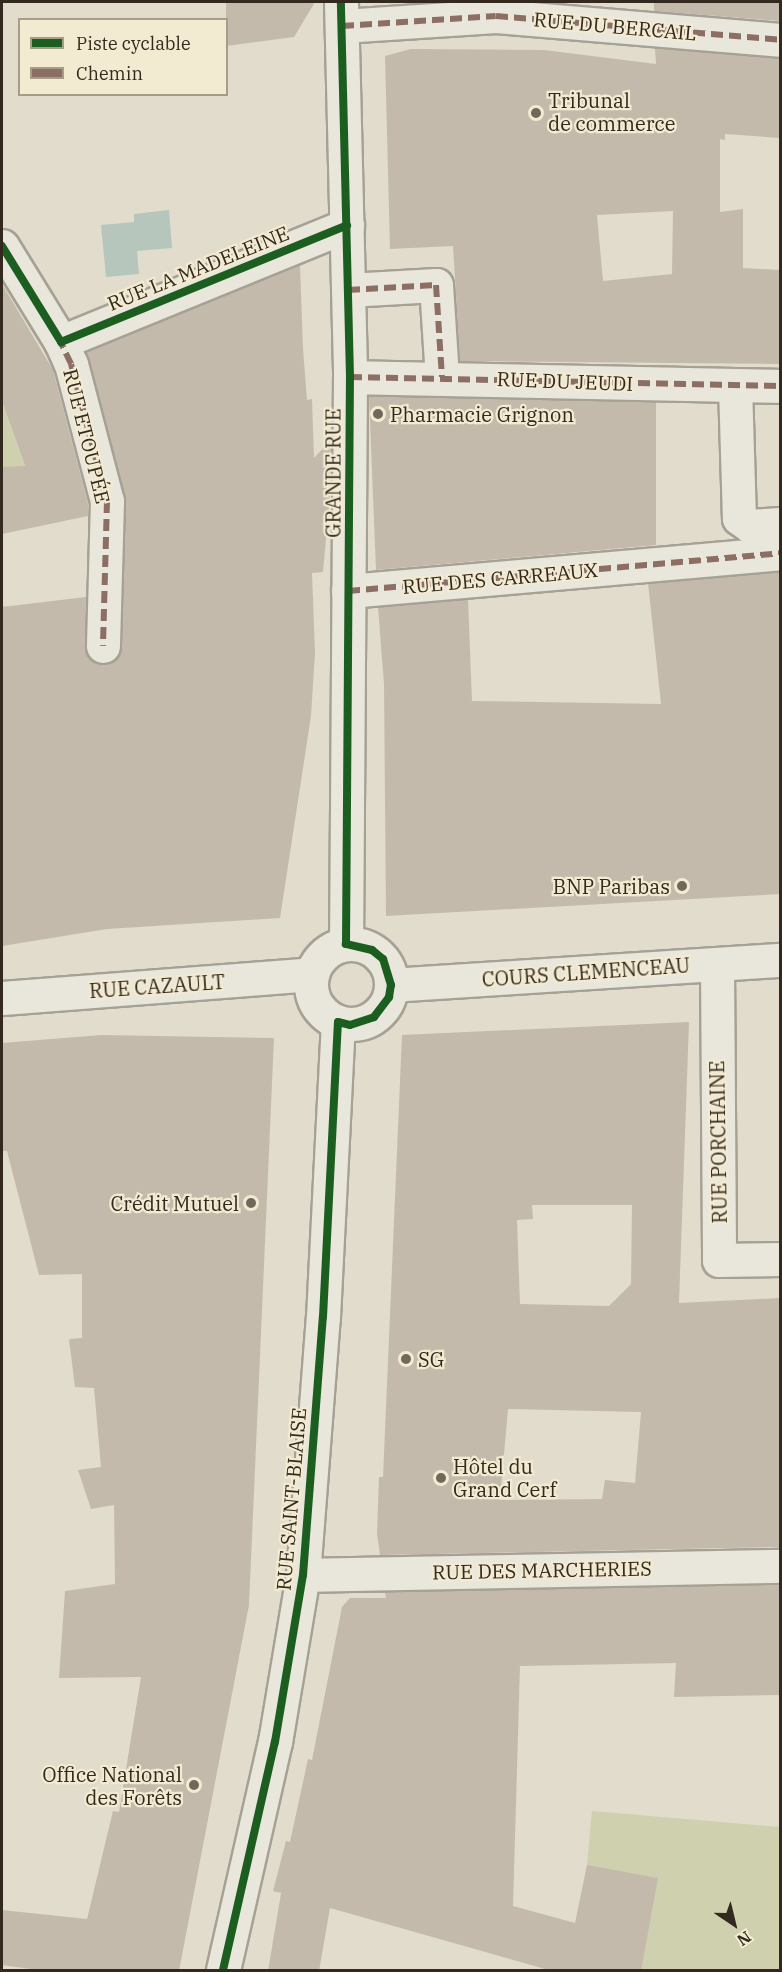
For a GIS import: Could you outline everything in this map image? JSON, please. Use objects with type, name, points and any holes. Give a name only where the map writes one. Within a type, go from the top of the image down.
[{"type":"street","name":"RUE DU BERCAIL","points":[[342,14],[496,16],[780,40]]},
{"type":"street","name":"GRANDE RUE","points":[[342,14],[350,377],[346,944]]},
{"type":"street","name":"RUE LA MADELEINE","points":[[61,342],[347,225]]},
{"type":"street","name":"RUE ETOUPÉE","points":[[2,246],[61,342],[107,501],[103,646]]},
{"type":"street","points":[[348,290],[436,285],[442,377]]},
{"type":"street","name":"RUE DU JEUDI","points":[[350,377],[442,377],[780,386]]},
{"type":"street","points":[[735,385],[739,518],[750,526],[780,524]]},
{"type":"street","name":"RUE DES CARREAUX","points":[[348,591],[780,553]]},
{"type":"street","points":[[346,944],[360,945],[378,955],[389,971],[391,985],[389,997],[374,1017],[350,1025],[338,1022],[318,1008],[310,986],[312,974],[324,954],[346,944]]},
{"type":"street","name":"COURS CLEMENCEAU","points":[[391,985],[780,960]]},
{"type":"street","name":"RUE PORCHAINE","points":[[717,964],[719,1260],[780,1259]]},
{"type":"street","name":"RUE CAZAULT","points":[[2,998],[312,974]]},
{"type":"street","name":"RUE SAINT-BLAISE","points":[[222,1971],[275,1742],[303,1575],[322,1317],[338,1022]]},
{"type":"street","name":"RUE DES MARCHERIES","points":[[303,1575],[780,1566]]},
{"type":"green space","points":[[2,401],[28,476],[2,485]]},
{"type":"green space","points":[[592,1811],[780,1827],[780,1970],[641,1970],[587,1865]]},
{"type":"shaded area","points":[[169,210],[172,248],[137,251],[139,274],[106,277],[101,225],[134,222],[134,214]]},
{"type":"building","points":[[226,2],[315,2],[294,37],[228,46],[228,18],[226,18]]},
{"type":"building","points":[[654,2],[780,2],[780,21],[654,11]]},
{"type":"building","points":[[655,48],[780,58],[780,138],[725,134],[725,140],[720,139],[720,212],[743,209],[743,268],[780,270],[780,364],[460,361],[453,246],[390,249],[385,56],[411,49],[544,50],[656,64]],"holes":[[[673,211],[672,274],[603,281],[597,215]]]},
{"type":"building","points":[[300,265],[303,349],[307,400],[312,399],[314,458],[331,440],[330,495],[323,572],[312,573],[315,652],[311,716],[280,918],[107,929],[2,946],[2,607],[86,597],[87,655],[94,662],[111,663],[122,647],[125,497],[86,352]]},
{"type":"building","points":[[2,284],[53,370],[88,503],[88,516],[2,534],[2,467],[25,466],[2,401]]},
{"type":"building","points":[[369,396],[656,402],[656,545],[376,570]]},
{"type":"building","points":[[780,572],[780,894],[386,916],[384,684],[378,607],[468,599],[472,701],[661,704],[648,583]]},
{"type":"building","points":[[689,1022],[679,1303],[780,1298],[780,1547],[380,1555],[377,1534],[379,1477],[383,1477],[402,1035]],"holes":[[[532,1205],[632,1205],[631,1284],[609,1306],[520,1304],[517,1220],[533,1219]],[[508,1409],[641,1412],[635,1483],[605,1480],[602,1499],[500,1500]]]},
{"type":"building","points":[[101,1035],[274,1038],[249,1605],[179,1971],[45,1971],[2,1965],[2,1910],[87,1919],[113,1811],[119,1812],[141,1677],[59,1678],[65,1591],[115,1584],[114,1505],[91,1509],[78,1470],[101,1467],[94,1388],[75,1387],[69,1339],[82,1338],[82,1274],[39,1275],[7,1151],[2,1151],[2,1043]]},
{"type":"building","points":[[780,1585],[780,1695],[674,1697],[676,1663],[520,1666],[513,1906],[575,1923],[587,1865],[658,1878],[641,1971],[552,1971],[330,1908],[319,1971],[268,1971],[281,1893],[273,1891],[286,1841],[290,1842],[308,1759],[312,1760],[342,1607],[350,1598],[386,1598],[385,1592]]},
{"type":"marked path","points":[[342,26],[496,16],[780,40]]},
{"type":"marked path","points":[[348,290],[436,285],[442,377]]},
{"type":"marked path","points":[[58,337],[71,364],[107,501],[103,646]]},
{"type":"marked path","points":[[350,377],[780,386]]},
{"type":"marked path","points":[[348,591],[780,553]]},
{"type":"cycle path","points":[[223,1970],[275,1742],[303,1575],[323,1317],[338,1022],[350,1025],[374,1017],[389,997],[391,985],[383,959],[372,950],[346,944],[350,377],[341,2]]},
{"type":"cycle path","points":[[2,246],[61,342],[347,225]]},
{"type":"place","name":"Tribunal de commerce","points":[[536,113]]},
{"type":"place","name":"Pharmacie Grignon","points":[[378,414]]},
{"type":"place","name":"BNP Paribas","points":[[682,886]]},
{"type":"place","name":"Crédit Mutuel","points":[[251,1203]]},
{"type":"place","name":"SG","points":[[406,1359]]},
{"type":"place","name":"Hôtel du Grand Cerf","points":[[441,1478]]},
{"type":"place","name":"Office National des Forêts","points":[[194,1785]]}]
